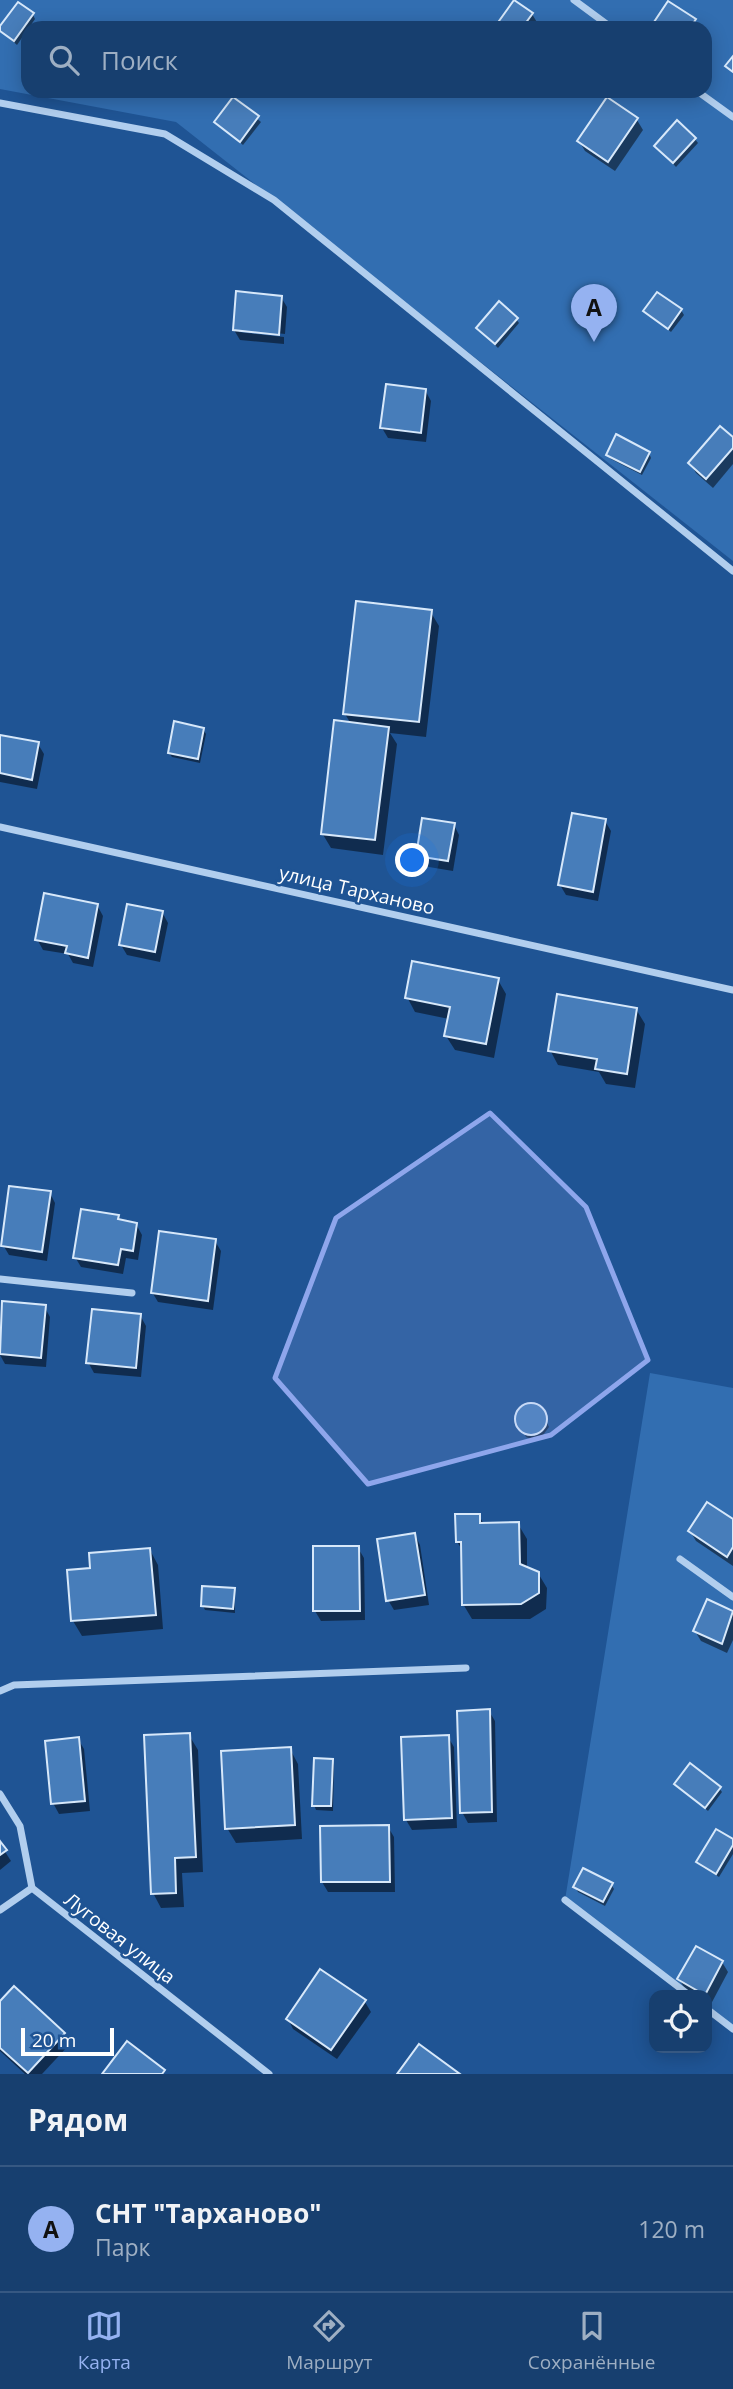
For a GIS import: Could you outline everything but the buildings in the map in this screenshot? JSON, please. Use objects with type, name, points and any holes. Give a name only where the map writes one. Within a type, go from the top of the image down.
[{"type":"street","points":[[574,0],[602,21]]},
{"type":"street","points":[[707,98],[733,117]]},
{"type":"street","points":[[0,103],[165,134],[274,200],[733,571]]},
{"type":"street","name":"улица Тарханово","points":[[0,827],[733,990]]},
{"type":"street","points":[[0,1279],[132,1293]]},
{"type":"street","points":[[680,1559],[733,1597]]},
{"type":"street","points":[[0,1691],[14,1685],[466,1668]]},
{"type":"street","points":[[0,1794],[20,1826],[32,1888],[0,1910]]},
{"type":"street","name":"Луговая улица","points":[[32,1888],[269,2074]]},
{"type":"street","points":[[565,1900],[682,1990]]},
{"type":"street","points":[[712,2013],[733,2029]]},
{"type":"highlighted area","points":[[490,1113],[586,1207],[648,1360],[551,1435],[368,1484],[275,1378],[336,1218]]},
{"type":"shaded area","points":[[0,0],[733,0],[733,561],[176,122],[48,98],[712,98],[712,21],[21,21],[21,93],[0,89]]},
{"type":"shaded area","points":[[650,1373],[733,1388],[733,2029],[712,2013],[712,1990],[682,1990],[565,1900]]},
{"type":"place","name":"СНТ \"Тарханово\"","points":[[594,342]]}]
